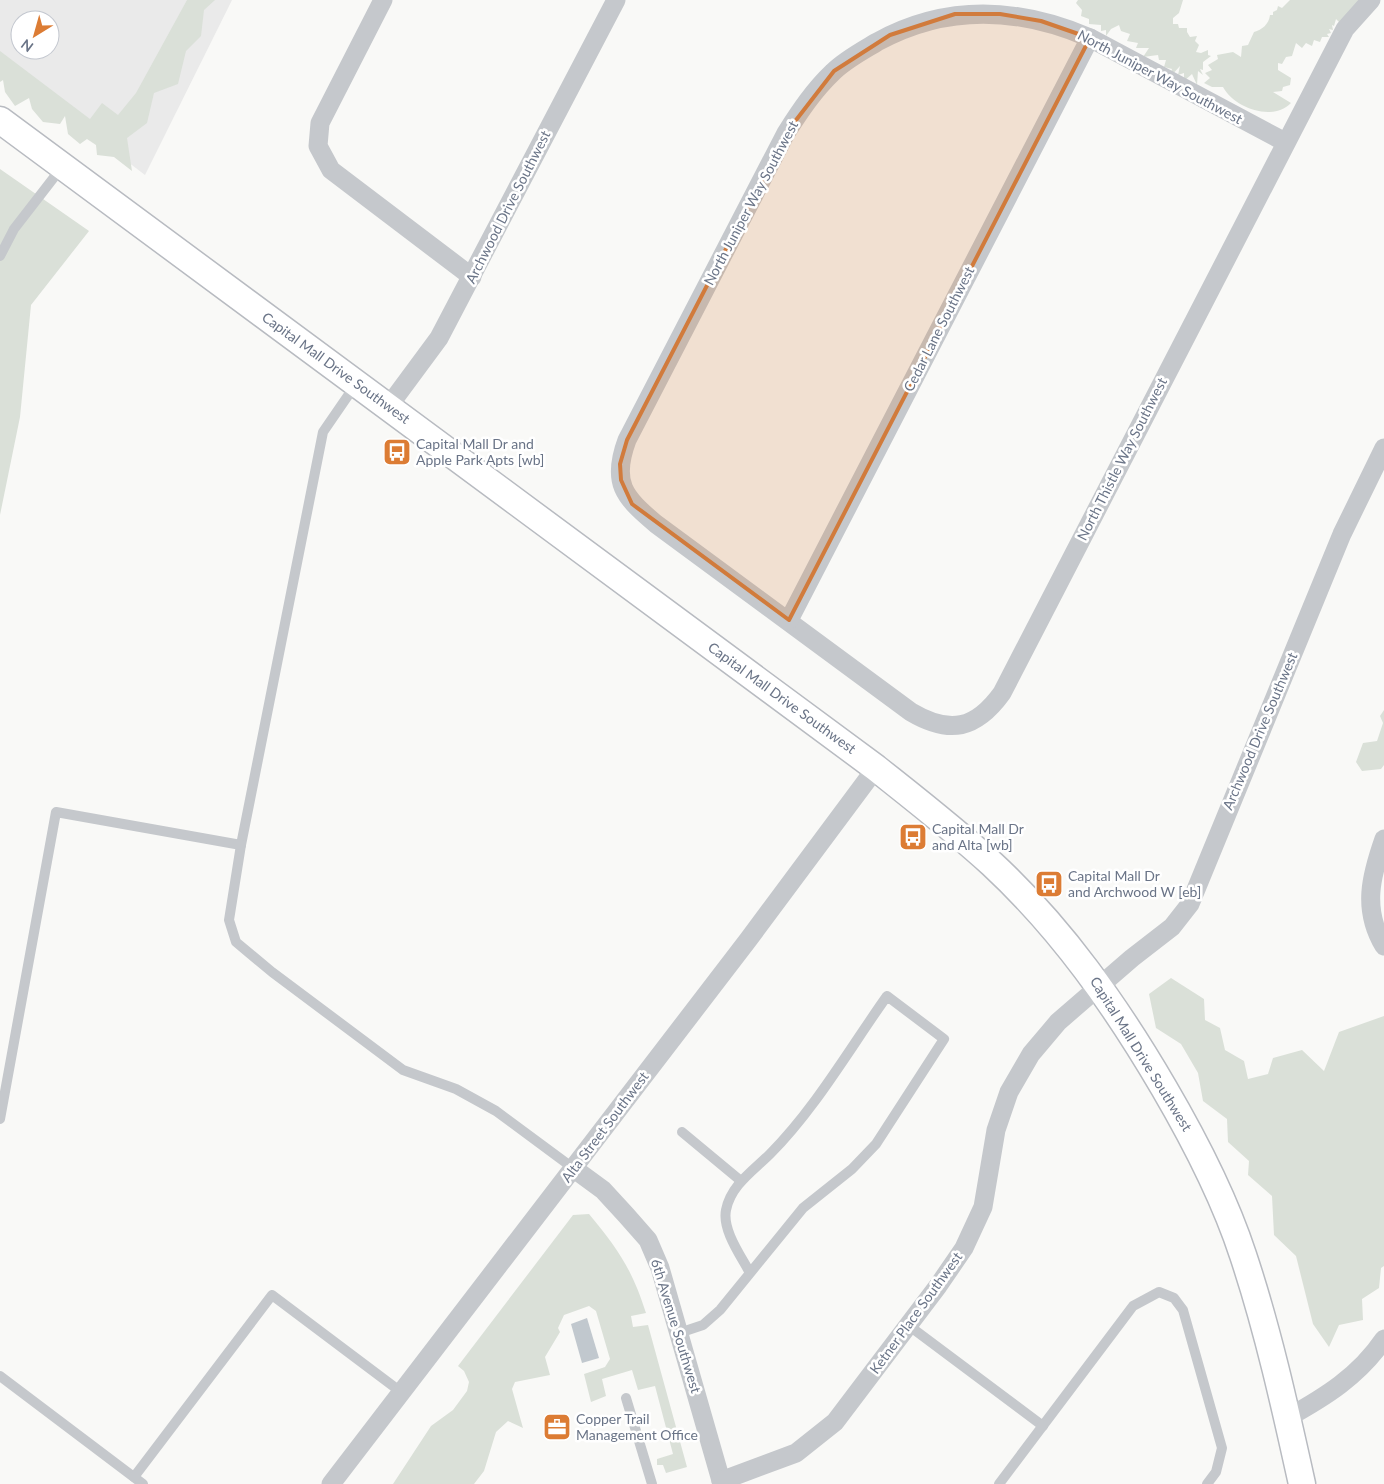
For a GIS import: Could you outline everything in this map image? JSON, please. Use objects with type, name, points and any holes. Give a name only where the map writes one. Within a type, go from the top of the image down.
[{"type":"street","points":[[384,0],[320,124],[318,146],[331,170],[472,277]]},
{"type":"street","name":"Archwood Drive Southwest","points":[[388,407],[439,338],[616,0]]},
{"type":"street","name":"North Thistle Way Southwest","points":[[789,620],[926,722],[946,726],[968,724],[992,707],[1006,684],[1345,29],[1370,0]]},
{"type":"street","name":"North Juniper Way Southwest","points":[[789,620],[656,524],[632,504],[621,480],[620,464],[622,454],[786,133],[814,92],[834,71],[860,52],[890,35],[953,7],[1000,14],[1065,27],[1090,38],[1285,142]]},
{"type":"street","name":"Cedar Lane Southwest","points":[[789,620],[1090,38]]},
{"type":"street","name":"Capital Mall Drive Southwest","points":[[0,120],[876,768],[993,865],[1033,906],[1100,985],[1146,1056],[1192,1136],[1219,1194],[1243,1253],[1262,1317],[1302,1484]]},
{"type":"street","name":"Archwood Drive Southwest","points":[[1100,985],[1172,927],[1190,904],[1342,534],[1384,448]]},
{"type":"street","name":"Alta Street Southwest","points":[[331,1484],[748,940],[876,768]]},
{"type":"street","points":[[1384,839],[1370,886],[1371,906],[1384,946]]},
{"type":"street","name":"Ketner Place Southwest","points":[[722,1482],[796,1453],[835,1422],[964,1248],[983,1207],[996,1130],[1009,1092],[1031,1054],[1058,1022],[1100,985]]},
{"type":"street","name":"6th Avenue Southwest","points":[[574,1168],[603,1190],[648,1240],[660,1268],[722,1482]]},
{"type":"street","points":[[1287,1418],[1320,1400],[1351,1378],[1370,1359],[1384,1339]]},
{"type":"lane","points":[[0,256],[14,229],[63,166]]},
{"type":"lane","points":[[356,384],[323,432],[241,844],[229,920],[236,942],[272,972],[403,1070],[456,1089],[496,1111],[574,1168]]},
{"type":"lane","points":[[0,1118],[56,812],[241,844]]},
{"type":"lane","points":[[679,1333],[703,1325],[720,1310],[803,1208],[852,1170],[876,1144],[944,1039],[887,996],[791,1133],[742,1181],[731,1196],[725,1212],[727,1228],[750,1273]]},
{"type":"lane","points":[[682,1132],[742,1181]]},
{"type":"lane","points":[[999,1484],[1133,1306],[1159,1292],[1174,1298],[1182,1310],[1222,1448],[1216,1472],[1207,1484]]},
{"type":"lane","points":[[134,1477],[272,1295],[401,1392]]},
{"type":"lane","points":[[908,1325],[1043,1426]]},
{"type":"lane","points":[[0,1376],[143,1484]]},
{"type":"lane","points":[[626,1398],[652,1484]]},
{"type":"highlighted area","points":[[955,14],[1000,14],[1041,21],[1090,38],[789,620],[632,504],[621,480],[620,464],[627,440],[786,133],[834,71],[890,35]]},
{"type":"shaded area","points":[[0,0],[232,0],[145,175],[0,64]]},
{"type":"shaded area","points":[[187,0],[215,0],[204,10],[201,36],[186,51],[178,84],[154,93],[147,123],[127,138],[132,171],[114,157],[97,155],[96,145],[87,139],[80,144],[68,134],[65,116],[60,124],[43,122],[32,109],[29,98],[15,106],[5,92],[3,80],[0,82],[0,51],[90,119],[102,103],[118,115],[136,93]]},
{"type":"shaded area","points":[[1078,0],[1183,0],[1179,13],[1173,18],[1173,24],[1178,24],[1179,28],[1187,28],[1190,37],[1197,36],[1195,41],[1199,45],[1196,52],[1201,53],[1208,50],[1208,55],[1211,56],[1203,62],[1203,70],[1200,69],[1203,75],[1198,71],[1197,85],[1192,74],[1184,81],[1184,73],[1178,75],[1180,66],[1170,77],[1172,69],[1164,67],[1166,60],[1159,60],[1158,55],[1143,57],[1149,48],[1136,48],[1138,43],[1127,41],[1130,34],[1121,31],[1119,25],[1111,29],[1106,36],[1106,30],[1101,31],[1101,25],[1089,24],[1089,19],[1081,16],[1082,10],[1076,3]]},
{"type":"shaded area","points":[[1290,0],[1364,0],[1340,23],[1336,19],[1334,26],[1332,25],[1333,30],[1329,29],[1331,33],[1327,34],[1329,37],[1322,37],[1320,42],[1314,40],[1312,46],[1306,43],[1302,48],[1296,43],[1292,56],[1286,57],[1282,64],[1278,63],[1278,70],[1291,78],[1290,85],[1283,87],[1282,91],[1273,92],[1291,103],[1283,109],[1274,111],[1254,110],[1236,101],[1223,87],[1212,87],[1204,83],[1210,78],[1205,73],[1212,70],[1208,65],[1218,59],[1217,55],[1233,52],[1241,57],[1242,46],[1248,45],[1254,32],[1265,26],[1270,15],[1273,15],[1278,6],[1282,8]]},
{"type":"shaded area","points":[[0,169],[89,231],[31,305],[20,417],[0,515]]},
{"type":"shaded area","points":[[1384,710],[1384,765],[1381,769],[1362,771],[1356,762],[1363,743],[1377,741],[1383,723],[1380,716]]},
{"type":"shaded area","points":[[1171,978],[1204,999],[1205,1020],[1220,1028],[1225,1050],[1244,1061],[1248,1079],[1268,1074],[1273,1058],[1302,1050],[1324,1071],[1339,1032],[1384,1016],[1384,1266],[1381,1268],[1379,1288],[1362,1299],[1363,1320],[1339,1325],[1329,1347],[1313,1324],[1296,1256],[1274,1235],[1272,1196],[1248,1175],[1249,1161],[1228,1142],[1227,1119],[1203,1101],[1198,1073],[1181,1044],[1156,1028],[1149,994]]},
{"type":"shaded area","points":[[589,1214],[623,1260],[641,1298],[646,1313],[631,1316],[633,1327],[648,1325],[687,1467],[666,1473],[663,1465],[657,1465],[657,1459],[673,1454],[655,1386],[638,1390],[632,1370],[602,1379],[606,1396],[591,1402],[584,1374],[605,1367],[610,1359],[596,1311],[589,1306],[564,1315],[558,1328],[560,1332],[545,1357],[550,1375],[515,1382],[512,1389],[523,1428],[508,1421],[496,1432],[484,1471],[474,1484],[393,1484],[431,1426],[453,1410],[467,1391],[469,1382],[464,1371],[458,1366],[573,1215]]},
{"type":"shaded area","points":[[587,1318],[599,1358],[582,1363],[571,1324]]},
{"type":"place","name":"Capital Mall Dr and Apple Park Apts [wb]","points":[[397,452]]},
{"type":"place","name":"Capital Mall Dr and Alta [wb]","points":[[913,837]]},
{"type":"place","name":"Capital Mall Dr and Archwood W [eb]","points":[[1049,884]]},
{"type":"place","name":"Copper Trail Management Office","points":[[557,1427]]}]
